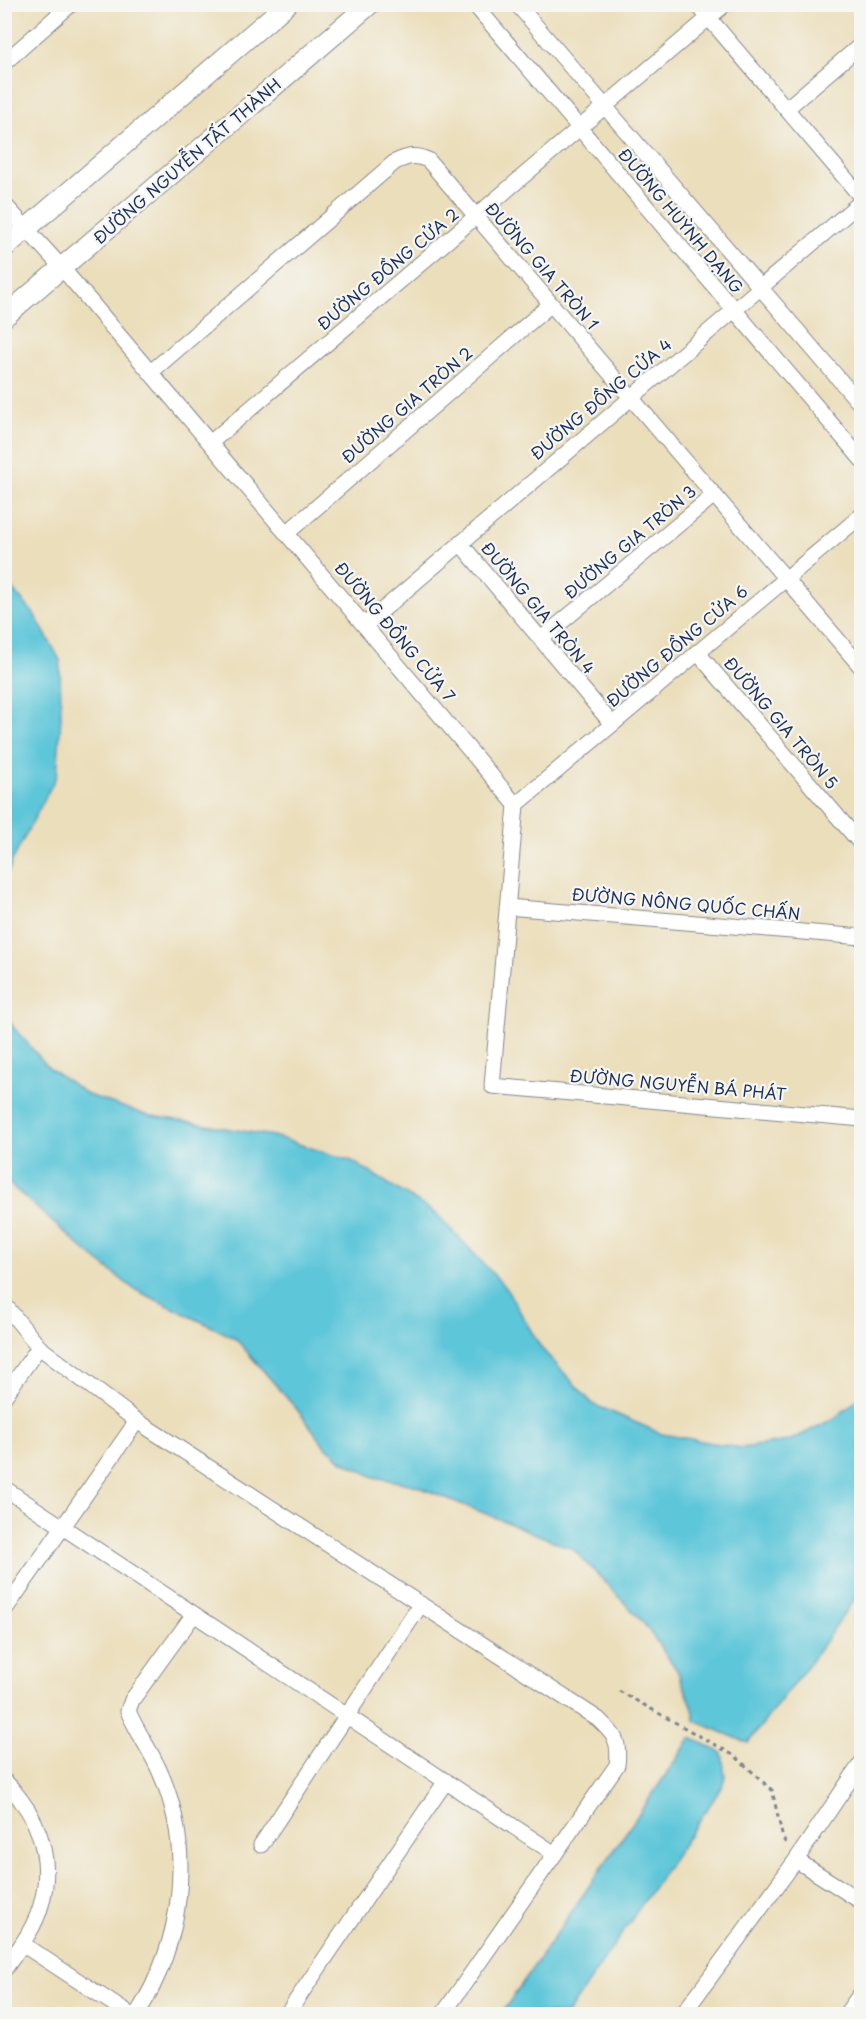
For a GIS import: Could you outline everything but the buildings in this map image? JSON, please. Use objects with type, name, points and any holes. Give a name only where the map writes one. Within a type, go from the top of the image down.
[{"type":"main road","points":[[4,248],[287,4]]},
{"type":"main road","name":"ĐƯỜNG NGUYỄN TẤT THÀNH","points":[[4,317],[370,4]]},
{"type":"street","points":[[4,63],[71,4]]},
{"type":"street","name":"ĐƯỜNG HUỲNH DẠNG","points":[[474,4],[861,460]]},
{"type":"street","name":"ĐƯỜNG HUỲNH DẠNG","points":[[517,4],[861,406]]},
{"type":"street","points":[[697,4],[861,199]]},
{"type":"street","name":"ĐƯỜNG ĐỒNG CỬA 2","points":[[210,442],[724,4]]},
{"type":"street","points":[[786,109],[861,44]]},
{"type":"street","name":"ĐƯỜNG GIA TRÒN 1","points":[[151,372],[395,162],[408,156],[419,156],[428,160],[861,668]]},
{"type":"street","name":"ĐƯỜNG ĐỒNG CỬA 4","points":[[364,625],[760,288],[861,199]]},
{"type":"street","name":"ĐƯỜNG ĐỒNG CỬA 7","points":[[4,204],[151,372],[516,805]]},
{"type":"street","name":"ĐƯỜNG GIA TRÒN 2","points":[[287,533],[551,304]]},
{"type":"street","name":"ĐƯỜNG GIA TRÒN 3","points":[[541,639],[714,495]]},
{"type":"street","name":"ĐƯỜNG ĐỒNG CỬA 6","points":[[516,805],[861,514]]},
{"type":"street","name":"ĐƯỜNG GIA TRÒN 4","points":[[460,543],[612,724]]},
{"type":"street","name":"ĐƯỜNG GIA TRÒN 5","points":[[697,652],[861,845]]},
{"type":"street","points":[[507,907],[516,805]]},
{"type":"street","name":"ĐƯỜNG NÔNG QUỐC CHẤN","points":[[507,907],[861,937]]},
{"type":"street","name":"ĐƯỜNG NGUYỄN BÁ PHÁT","points":[[507,907],[492,1086],[861,1119]]},
{"type":"street","points":[[4,1304],[39,1347],[137,1421],[598,1719],[613,1733],[619,1749],[617,1765],[444,2014]]},
{"type":"street","points":[[4,1321],[28,1334]]},
{"type":"street","points":[[4,1397],[39,1347]]},
{"type":"street","points":[[4,1611],[137,1421]]},
{"type":"street","points":[[4,1488],[555,1854]]},
{"type":"street","points":[[261,1845],[421,1604]]},
{"type":"street","points":[[137,2014],[150,1993],[169,1946],[177,1913],[181,1879],[178,1844],[170,1801],[161,1773],[128,1711],[132,1700],[194,1614]]},
{"type":"street","points":[[683,2014],[796,1860],[861,1762]]},
{"type":"street","points":[[4,1781],[30,1811],[42,1839],[46,1871],[41,1905],[22,1944],[4,1970]]},
{"type":"street","points":[[287,2014],[446,1781]]},
{"type":"street","points":[[796,1860],[861,1902]]},
{"type":"street","points":[[22,1944],[129,2014]]},
{"type":"street","points":[[846,2014],[861,1992]]},
{"type":"path","points":[[619,1691],[735,1756],[765,1783],[772,1790],[783,1839],[796,1860]]},
{"type":"water","points":[[5,581],[34,614],[60,660],[61,717],[57,775],[12,861],[5,881]]},
{"type":"water","points":[[4,1008],[13,1027],[49,1068],[88,1095],[146,1115],[273,1136],[352,1161],[437,1214],[506,1288],[541,1348],[593,1404],[662,1434],[741,1448],[789,1441],[833,1419],[861,1397],[861,1590],[814,1657],[748,1743],[695,1721],[693,1708],[677,1670],[642,1621],[573,1549],[414,1485],[374,1477],[343,1461],[324,1445],[300,1413],[235,1338],[134,1289],[89,1254],[5,1180]]},
{"type":"water","points":[[691,1738],[722,1753],[725,1776],[722,1787],[567,2014],[501,2014]]}]
